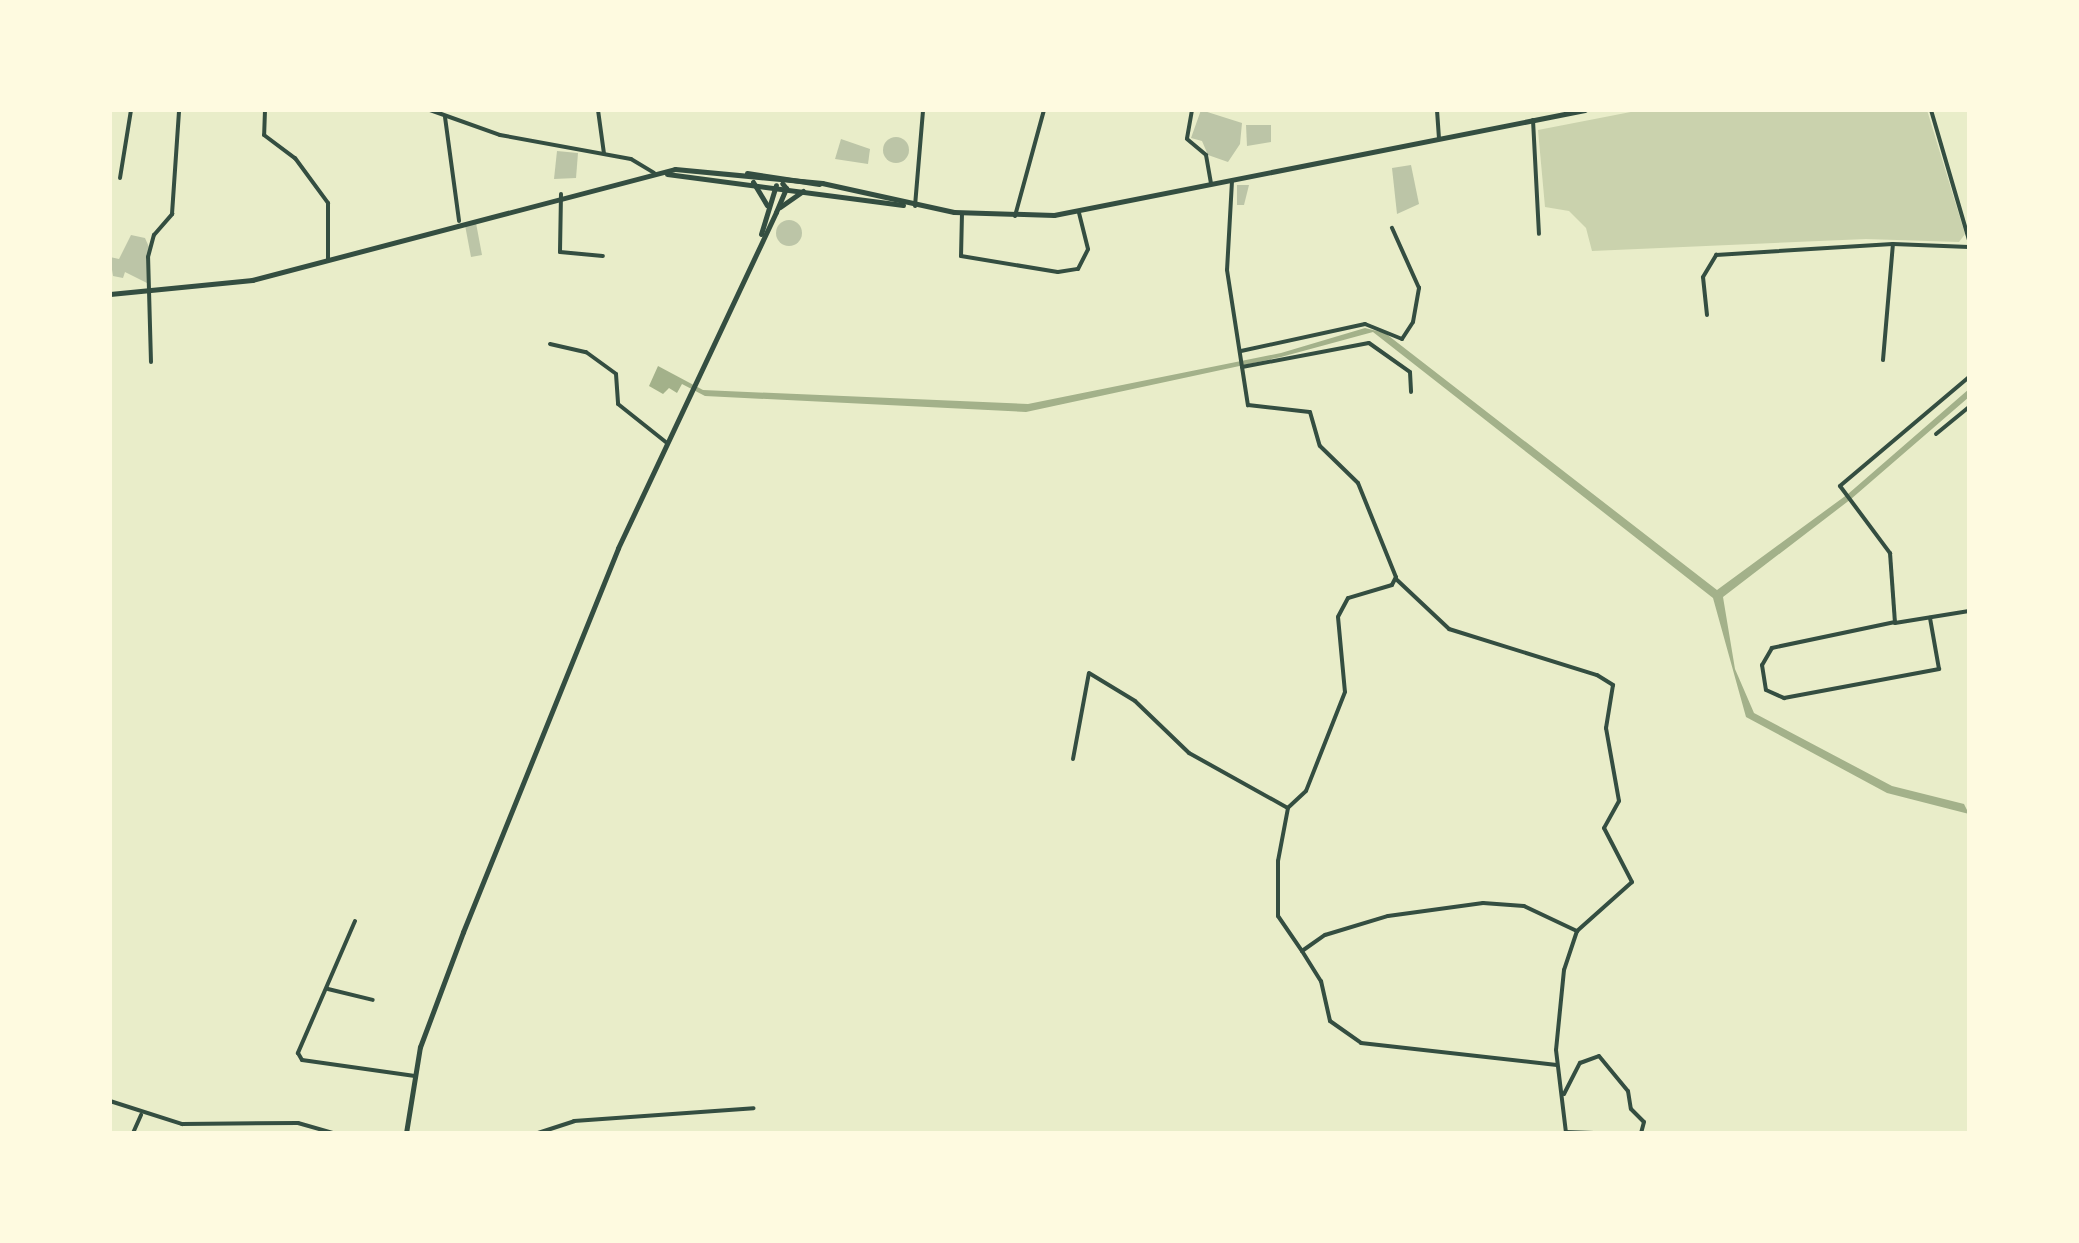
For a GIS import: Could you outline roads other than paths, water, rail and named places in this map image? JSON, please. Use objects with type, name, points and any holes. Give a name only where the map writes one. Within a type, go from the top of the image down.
[{"type":"street","points":[[120,178],[130,110]]},
{"type":"street","points":[[151,362],[150,245],[171,217],[179,110]]},
{"type":"street","points":[[264,110],[264,135],[295,158],[328,204],[328,259]]},
{"type":"street","points":[[430,110],[500,135],[638,160],[654,174]]},
{"type":"street","points":[[598,110],[604,154]]},
{"type":"street","points":[[915,206],[923,110]]},
{"type":"street","points":[[1014,216],[1044,110]]},
{"type":"street","points":[[1192,110],[1187,139],[1206,155],[1210,184]]},
{"type":"street","points":[[1437,110],[1438,139]]},
{"type":"street","points":[[110,294],[229,284],[561,194],[664,172],[744,172],[962,212],[1014,216],[1079,212],[1584,110]]},
{"type":"street","points":[[1707,315],[1702,277],[1716,256],[1893,244],[1969,244],[1930,110]]},
{"type":"street","points":[[446,118],[459,222]]},
{"type":"street","points":[[1533,120],[1539,234]]},
{"type":"street","points":[[664,172],[906,204]]},
{"type":"street","points":[[744,172],[781,186],[822,184]]},
{"type":"street","points":[[1232,179],[1227,262],[1252,408],[1310,412],[1320,446],[1358,483],[1396,579],[1448,629],[1607,678],[1613,685],[1606,742],[1619,801],[1604,828],[1632,882],[1578,931],[1561,981],[1558,1064],[1566,1132],[1594,1133]]},
{"type":"street","points":[[752,182],[765,193],[766,213]]},
{"type":"street","points":[[776,212],[781,186]]},
{"type":"street","points":[[761,234],[766,213],[781,186]]},
{"type":"street","points":[[406,1133],[415,1076],[462,932],[667,442],[761,234],[776,212],[806,190]]},
{"type":"street","points":[[561,194],[560,252],[602,256]]},
{"type":"street","points":[[962,212],[961,256],[1042,272],[1078,269],[1088,249],[1079,212]]},
{"type":"street","points":[[1241,351],[1373,324],[1402,338],[1413,322],[1419,288],[1392,228]]},
{"type":"street","points":[[1883,360],[1893,244]]},
{"type":"street","points":[[1242,366],[1370,343],[1410,372],[1411,392]]},
{"type":"street","points":[[550,344],[586,352],[616,374],[618,404],[667,442]]},
{"type":"street","points":[[1895,622],[1890,552],[1840,486],[1969,376]]},
{"type":"street","points":[[1936,434],[1969,406]]},
{"type":"street","points":[[1396,579],[1343,605],[1336,632],[1344,692],[1306,791],[1288,808],[1275,895],[1278,916],[1321,981],[1330,1021],[1361,1042],[1558,1064]]},
{"type":"street","points":[[1930,618],[1939,669],[1784,698],[1766,690],[1762,665],[1772,648],[1895,622],[1969,612]]},
{"type":"street","points":[[1074,759],[1089,673],[1136,700],[1189,754],[1288,808]]},
{"type":"street","points":[[1302,951],[1325,935],[1388,916],[1483,902],[1524,906],[1578,931]]},
{"type":"street","points":[[354,921],[328,989],[302,1041],[302,1060],[415,1076]]},
{"type":"street","points":[[328,989],[373,1000]]},
{"type":"street","points":[[1562,1099],[1580,1063],[1599,1056],[1628,1091],[1630,1109],[1644,1122],[1641,1133]]},
{"type":"street","points":[[110,1101],[141,1114],[195,1126],[298,1123],[334,1133]]},
{"type":"street","points":[[538,1133],[574,1121],[754,1108]]},
{"type":"street","points":[[133,1133],[141,1114]]}]
